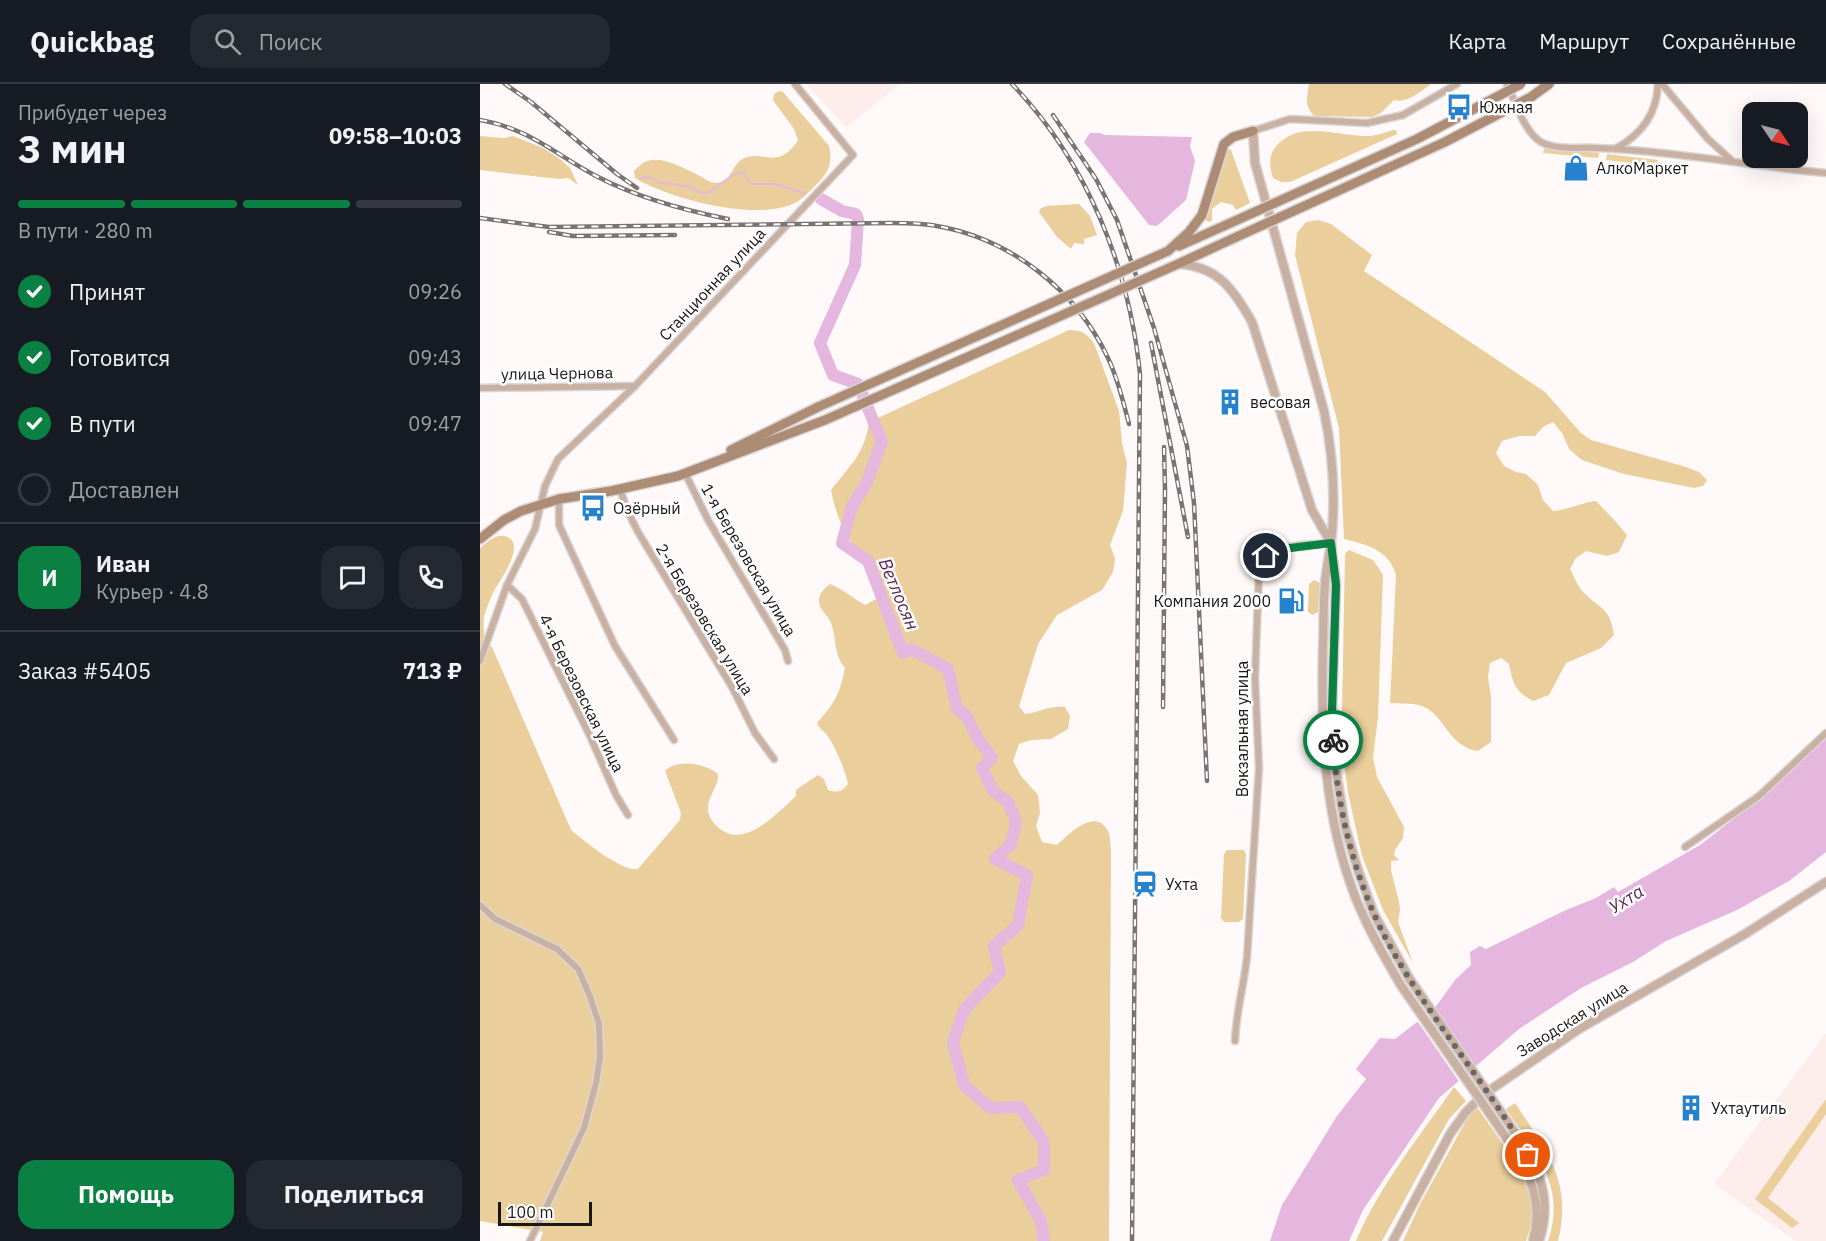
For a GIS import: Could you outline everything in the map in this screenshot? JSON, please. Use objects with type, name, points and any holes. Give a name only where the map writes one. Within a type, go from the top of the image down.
[{"type":"main road","points":[[685,473],[818,407],[1417,139],[1521,84]]},
{"type":"main road","points":[[480,539],[504,520],[521,511],[559,499],[620,489],[685,473],[825,420],[1178,264],[1445,142],[1531,97],[1549,84]]},
{"type":"main road","points":[[1168,251],[1189,232],[1202,215],[1224,144],[1233,137],[1253,130]]},
{"type":"street","name":"Станционная улица","points":[[480,661],[507,585],[535,529],[545,486],[558,459],[635,386],[853,155],[795,84]]},
{"type":"street","points":[[1457,84],[1403,115],[1367,123],[1290,119],[1253,130],[1255,163],[1328,431],[1333,485],[1331,543],[1325,582],[1321,713],[1330,807],[1341,852],[1356,898],[1376,942],[1400,984],[1520,1159],[1533,1186],[1538,1211],[1533,1241]]},
{"type":"street","points":[[1507,84],[1529,129],[1539,140],[1559,147],[1614,149],[1732,160],[1826,173]]},
{"type":"street","points":[[1614,149],[1629,141],[1642,129],[1657,100],[1660,84]]},
{"type":"street","points":[[1660,84],[1708,139],[1732,160]]},
{"type":"street","points":[[1178,264],[1195,265],[1218,277],[1235,295],[1247,314],[1255,334],[1312,510],[1331,543],[1336,585],[1332,712],[1334,758],[1351,848],[1365,892],[1384,936],[1409,978],[1528,1155],[1544,1190],[1545,1218],[1539,1241]]},
{"type":"street","name":"улица Чернова","points":[[480,388],[635,386]]},
{"type":"street","name":"1-я Березовская улица","points":[[685,473],[708,520],[785,650],[788,661]]},
{"type":"street","name":"2-я Березовская улица","points":[[620,489],[627,510],[642,540],[732,687],[755,733],[774,759]]},
{"type":"street","points":[[559,499],[559,525],[615,646],[674,740]]},
{"type":"street","name":"Вокзальная улица","points":[[1235,1041],[1237,1012],[1245,970],[1258,768],[1255,678],[1259,570],[1263,560],[1271,552],[1298,546],[1331,543]]},
{"type":"street","name":"4-я Березовская улица","points":[[507,585],[522,598],[590,736],[615,795],[628,815]]},
{"type":"street","points":[[1685,847],[1759,796],[1826,733]]},
{"type":"street","name":"Заводская улица","points":[[1393,1241],[1450,1134],[1465,1113],[1484,1095],[1579,1029],[1745,934],[1826,882]]},
{"type":"street","points":[[480,905],[495,919],[557,949],[578,969],[599,1024],[600,1057],[596,1083],[584,1128],[530,1241]]},
{"type":"shaded area","points":[[806,84],[900,84],[846,127]]},
{"type":"shaded area","points":[[1309,84],[1431,84],[1409,99],[1394,100],[1381,113],[1372,117],[1314,116],[1307,104]]},
{"type":"shaded area","points":[[779,91],[783,92],[829,146],[830,152],[830,163],[826,172],[797,202],[774,209],[733,209],[689,200],[635,178],[634,171],[642,164],[659,160],[674,164],[712,183],[720,183],[741,160],[756,156],[783,155],[798,140],[794,129],[773,100],[774,94]]},
{"type":"shaded area","points":[[1396,130],[1397,134],[1290,182],[1281,182],[1273,178],[1270,164],[1275,147],[1289,136],[1299,132],[1322,131],[1370,136]]},
{"type":"shaded area","points":[[480,136],[504,138],[513,136],[543,148],[570,168],[578,185],[568,178],[559,179],[480,170]]},
{"type":"shaded area","points":[[1226,148],[1231,150],[1250,203],[1236,210],[1233,205],[1221,202],[1212,209],[1212,221],[1208,222],[1204,218]]},
{"type":"shaded area","points":[[1544,148],[1599,153],[1598,158],[1543,153]]},
{"type":"shaded area","points":[[1607,154],[1658,160],[1657,166],[1606,160]]},
{"type":"shaded area","points":[[1079,204],[1090,216],[1097,235],[1084,239],[1084,244],[1074,243],[1071,249],[1057,237],[1039,212],[1046,206]]},
{"type":"shaded area","points":[[1318,220],[1331,224],[1372,255],[1364,271],[1545,392],[1581,433],[1591,440],[1686,467],[1699,472],[1707,480],[1703,486],[1694,488],[1624,474],[1582,460],[1569,449],[1562,433],[1553,422],[1543,427],[1535,436],[1519,436],[1502,441],[1496,453],[1504,466],[1526,474],[1538,485],[1543,500],[1553,511],[1596,501],[1627,535],[1619,552],[1607,556],[1586,551],[1576,558],[1570,569],[1583,591],[1608,614],[1614,635],[1601,648],[1566,663],[1549,695],[1533,701],[1522,694],[1516,686],[1509,664],[1501,658],[1490,663],[1488,677],[1491,697],[1491,742],[1478,751],[1459,743],[1428,709],[1416,704],[1390,703],[1396,576],[1389,560],[1376,550],[1344,539],[1339,428],[1295,255],[1297,233],[1306,222]]},
{"type":"shaded area","points":[[1069,330],[1083,333],[1094,343],[1119,411],[1122,443],[1127,463],[1123,511],[1110,545],[1115,559],[1113,572],[1102,590],[1057,615],[1038,644],[1019,706],[1025,714],[1065,707],[1070,716],[1068,729],[1051,739],[1031,740],[1019,744],[1013,761],[1021,776],[1038,795],[1040,813],[1036,826],[1042,842],[1057,845],[1067,835],[1088,822],[1094,821],[1101,823],[1110,836],[1109,1241],[540,1241],[543,1232],[480,1221],[480,548],[497,536],[511,539],[514,545],[511,561],[488,604],[484,623],[485,641],[492,647],[571,830],[613,861],[631,869],[638,869],[680,820],[681,813],[665,771],[677,765],[692,764],[706,767],[718,774],[717,783],[708,805],[709,815],[716,825],[730,834],[740,835],[751,832],[771,819],[796,796],[796,790],[818,775],[824,779],[828,790],[840,791],[848,784],[836,751],[817,723],[836,698],[845,668],[837,652],[830,620],[820,606],[819,599],[830,584],[865,605],[876,599],[870,572],[842,524],[831,490],[860,451],[869,422]]},
{"type":"shaded area","points":[[1349,550],[1373,560],[1383,575],[1378,717],[1373,758],[1377,777],[1404,827],[1403,838],[1394,855],[1399,860],[1391,861],[1391,870],[1399,902],[1398,922],[1413,963],[1383,910],[1362,856],[1348,793],[1342,712],[1345,554]]},
{"type":"shaded area","points":[[1314,580],[1320,583],[1318,612],[1313,615],[1308,612],[1309,584]]},
{"type":"shaded area","points":[[1227,850],[1244,850],[1246,854],[1243,919],[1239,922],[1224,922],[1221,918],[1224,854]]},
{"type":"shaded area","points":[[1826,1033],[1826,1241],[1796,1241],[1714,1184]]},
{"type":"shaded area","points":[[1454,1087],[1466,1101],[1449,1119],[1382,1241],[1356,1241],[1388,1181]]},
{"type":"shaded area","points":[[1826,1099],[1826,1114],[1768,1198],[1799,1223],[1792,1228],[1755,1199]]},
{"type":"shaded area","points":[[1515,1103],[1546,1151],[1559,1183],[1562,1220],[1558,1241],[1548,1241],[1553,1221],[1554,1203],[1545,1170],[1506,1109]]},
{"type":"shaded area","points":[[1477,1107],[1518,1169],[1530,1196],[1531,1225],[1526,1241],[1403,1241],[1419,1206],[1467,1119]]},
{"type":"water","points":[[1090,133],[1192,137],[1190,146],[1195,161],[1186,200],[1157,226],[1149,225],[1084,142]]},
{"type":"water","points":[[1826,736],[1826,852],[1789,881],[1737,910],[1666,941],[1633,962],[1581,988],[1519,1029],[1439,1098],[1363,1210],[1349,1241],[1270,1241],[1282,1205],[1337,1116],[1366,1079],[1356,1069],[1380,1038],[1395,1039],[1434,1009],[1455,980],[1471,965],[1470,952],[1480,946],[1486,949],[1596,898],[1614,887],[1618,892],[1700,845],[1755,802]]},
{"type":"pier","points":[[1433,1005],[1477,1069],[1460,1083],[1416,1019]]},
{"type":"waterway","name":"Ветлосян","points":[[641,178],[649,177],[658,182],[686,186],[702,193],[708,193],[733,175],[742,172],[750,183],[774,184],[805,193]]},
{"type":"waterway","name":"Ветлосян","points":[[821,199],[842,211],[856,214],[858,219],[855,265],[820,343],[833,375],[858,384],[882,442],[866,484],[852,506],[842,543],[868,561],[903,653],[911,649],[948,669],[957,709],[966,715],[978,739],[992,758],[982,768],[993,791],[1008,802],[1016,822],[1011,844],[995,859],[1027,875],[1018,925],[994,946],[1000,972],[964,1010],[953,1043],[964,1085],[990,1108],[1020,1107],[1044,1142],[1044,1170],[1018,1180],[1041,1221],[1044,1241]]},
{"type":"railway","points":[[505,84],[531,102],[637,188]]},
{"type":"railway","points":[[1012,84],[1039,114],[1062,147],[1083,182],[1100,218],[1126,295],[1140,374],[1132,1241]]},
{"type":"railway","points":[[1053,115],[1096,179],[1117,220],[1154,328],[1187,446],[1194,503],[1207,781]]},
{"type":"railway","points":[[480,120],[527,135],[596,176],[627,190],[677,207],[728,219]]},
{"type":"railway","points":[[480,218],[549,227],[908,223],[931,225],[964,233],[990,243],[1038,271],[1078,311],[1095,333],[1108,358],[1129,424]]},
{"type":"railway","points":[[549,232],[573,236],[675,235]]},
{"type":"railway","points":[[1151,343],[1188,537]]},
{"type":"railway","points":[[1163,707],[1164,447]]},
{"type":"way so far","points":[[1333,740],[1345,826],[1365,892],[1384,936],[1409,978],[1528,1155]]},
{"type":"place","name":"Южная","points":[[1459,107]]},
{"type":"place","name":"АлкоМаркет","points":[[1576,168]]},
{"type":"place","name":"весовая","points":[[1230,402]]},
{"type":"place","name":"Озёрный","points":[[593,508]]},
{"type":"place","name":"Компания 2000","points":[[1291,601]]},
{"type":"place","name":"Ухта","points":[[1145,884]]},
{"type":"place","name":"Ухтаутиль","points":[[1691,1108]]},
{"type":"route","points":[[1266,556],[1271,552],[1298,546],[1331,543],[1336,585],[1333,740]]}]
